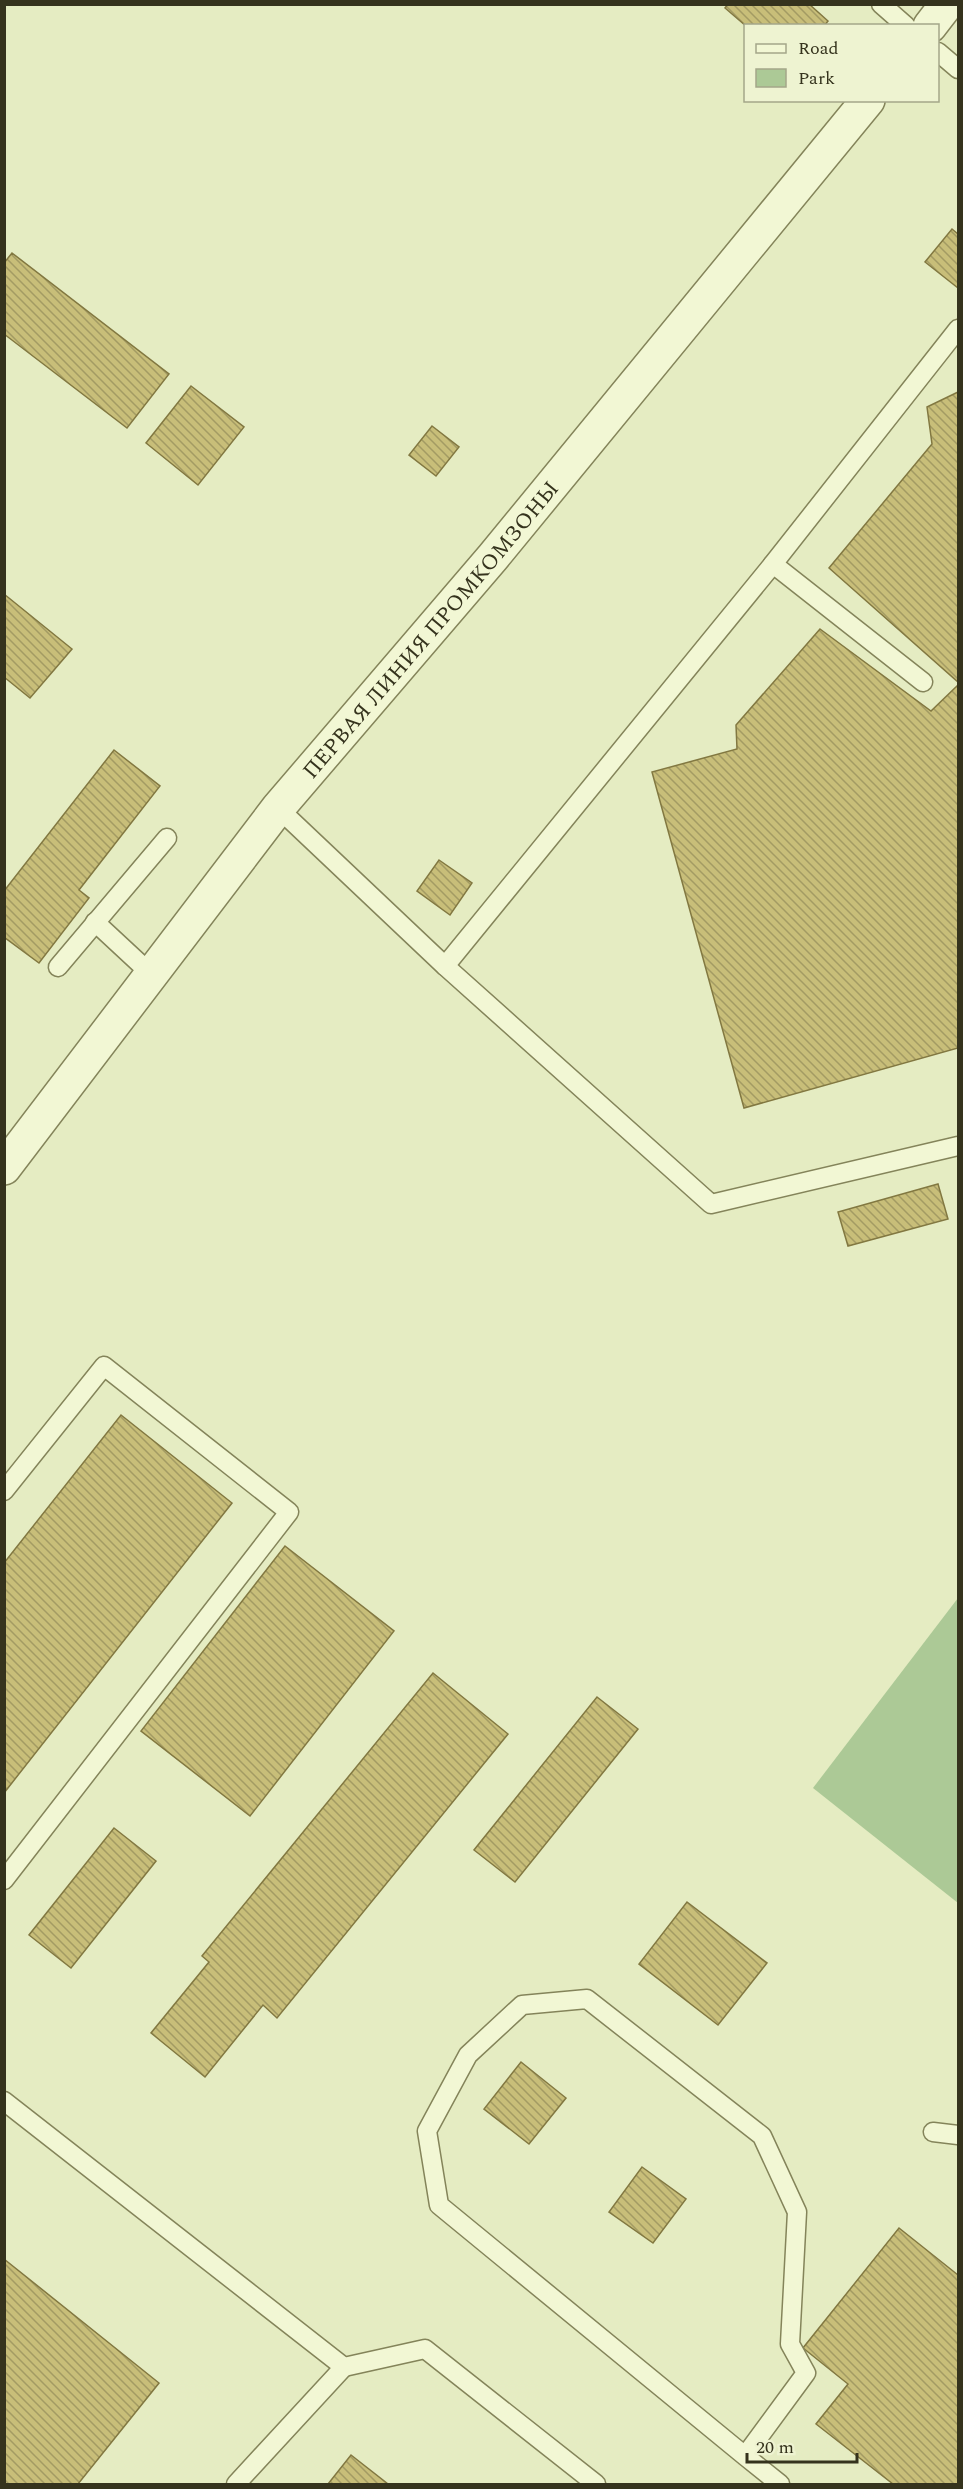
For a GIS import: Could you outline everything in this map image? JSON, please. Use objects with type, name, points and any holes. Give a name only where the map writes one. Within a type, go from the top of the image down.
[{"type":"street","points":[[932,24],[947,4]]},
{"type":"street","name":"ПЕРВАЯ ЛИНИЯ ПРОМКОМЗОНЫ","points":[[4,1168],[278,808],[493,557],[866,102]]},
{"type":"lane","points":[[881,4],[904,24]]},
{"type":"lane","points":[[939,53],[958,69]]},
{"type":"lane","points":[[445,966],[955,340]]},
{"type":"lane","points":[[773,564],[923,682]]},
{"type":"lane","points":[[278,808],[445,966],[711,1204],[958,1146]]},
{"type":"lane","points":[[58,967],[167,838]]},
{"type":"lane","points":[[95,922],[151,974]]},
{"type":"lane","points":[[4,1491],[104,1366],[289,1512],[4,1880]]},
{"type":"lane","points":[[745,2456],[806,2373],[790,2344],[797,2212],[762,2136],[587,1999],[522,2005],[468,2055],[427,2131],[440,2205],[745,2456],[780,2484]]},
{"type":"lane","points":[[4,2101],[344,2367]]},
{"type":"lane","points":[[933,2132],[958,2135]]},
{"type":"lane","points":[[236,2484],[344,2367],[425,2349],[596,2484]]},
{"type":"green space","points":[[958,1598],[958,1903],[813,1788]]},
{"type":"building","points":[[728,4],[809,4],[828,21],[826,24],[744,24],[725,8]]},
{"type":"building","points":[[952,229],[958,234],[958,288],[925,262]]},
{"type":"building","points":[[12,253],[169,374],[127,428],[4,334],[4,263]]},
{"type":"building","points":[[191,386],[244,427],[198,485],[146,443]]},
{"type":"building","points":[[958,392],[958,682],[829,568],[932,444],[927,407]]},
{"type":"building","points":[[432,426],[459,447],[436,476],[409,455]]},
{"type":"building","points":[[4,594],[72,649],[30,698],[4,677]]},
{"type":"building","points":[[820,629],[931,711],[958,685],[958,1048],[744,1108],[652,772],[737,749],[736,725]]},
{"type":"building","points":[[114,750],[160,786],[79,890],[89,898],[39,963],[4,937],[4,891]]},
{"type":"building","points":[[439,860],[472,883],[450,915],[417,891]]},
{"type":"building","points":[[938,1184],[948,1219],[848,1246],[838,1212]]},
{"type":"building","points":[[121,1415],[232,1503],[4,1793],[4,1563]]},
{"type":"building","points":[[285,1546],[394,1631],[250,1816],[141,1731]]},
{"type":"building","points":[[433,1673],[508,1734],[277,2018],[263,2005],[205,2077],[151,2033],[209,1962],[202,1956]]},
{"type":"building","points":[[597,1697],[638,1729],[515,1882],[474,1850]]},
{"type":"building","points":[[114,1828],[156,1861],[71,1968],[29,1935]]},
{"type":"building","points":[[687,1902],[767,1963],[718,2025],[639,1964]]},
{"type":"building","points":[[521,2062],[566,2098],[529,2144],[484,2109]]},
{"type":"building","points":[[642,2167],[686,2199],[653,2243],[609,2212]]},
{"type":"building","points":[[899,2228],[958,2275],[958,2484],[893,2484],[816,2424],[848,2384],[803,2348]]},
{"type":"building","points":[[4,2259],[159,2383],[78,2484],[4,2484]]},
{"type":"building","points":[[351,2455],[388,2484],[328,2484]]}]
